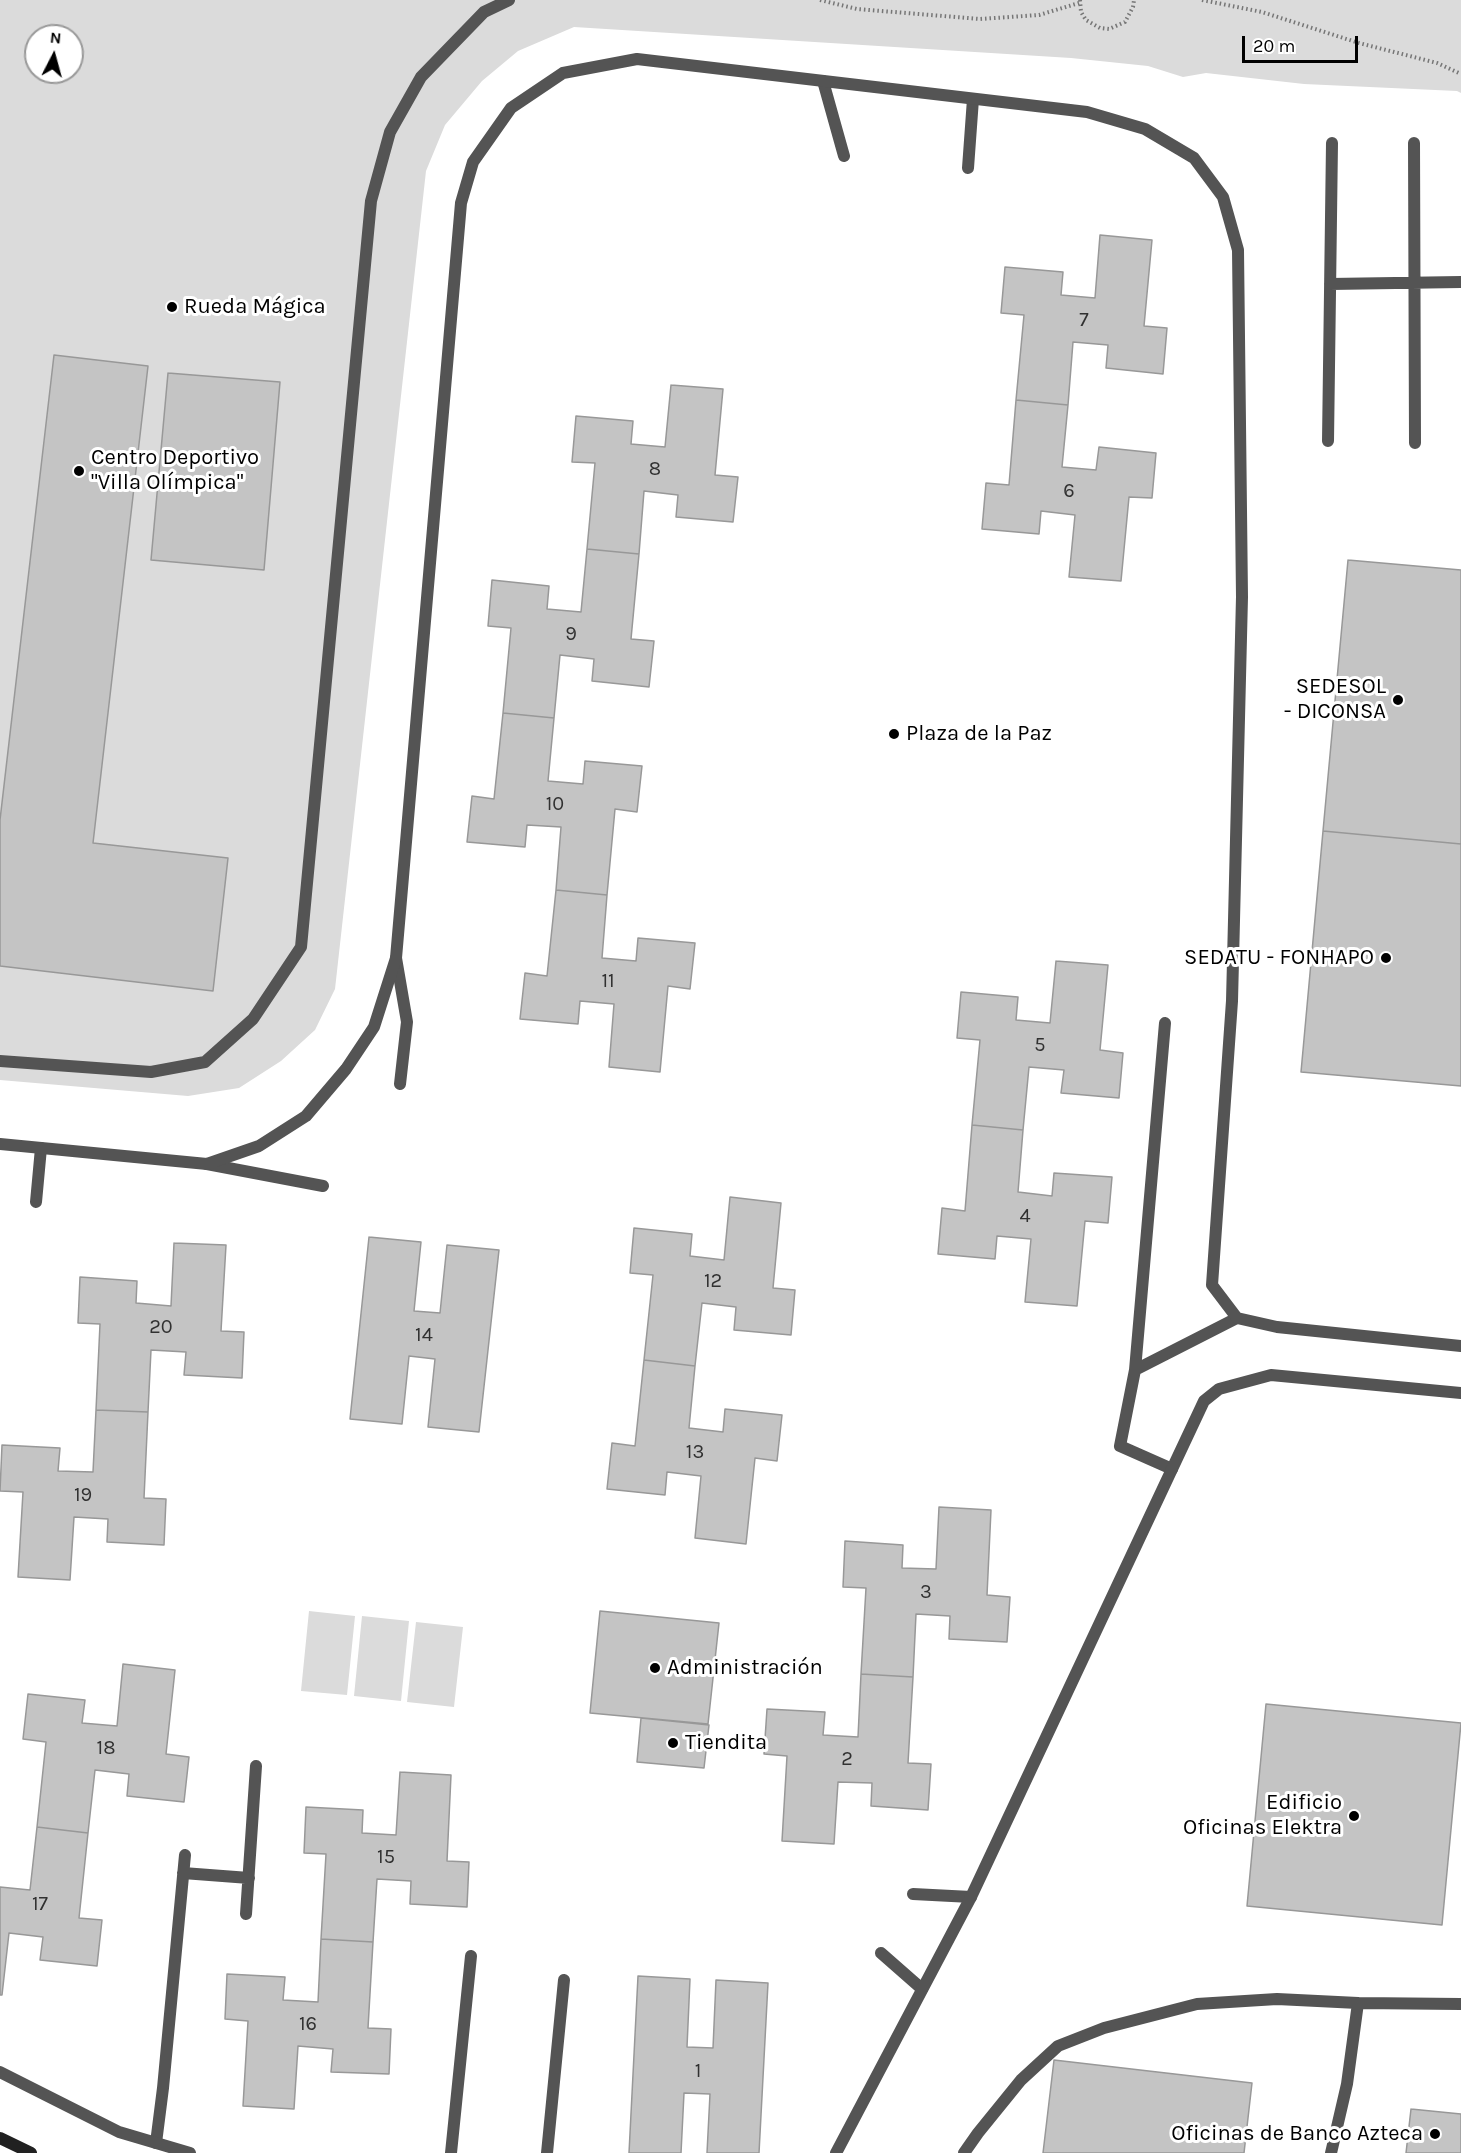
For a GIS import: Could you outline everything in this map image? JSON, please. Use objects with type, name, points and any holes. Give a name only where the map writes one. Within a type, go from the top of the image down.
[{"type":"main road","points":[[0,2138],[31,2153]]},
{"type":"street","points":[[0,1061],[151,1072],[205,1062],[253,1019],[301,947],[371,201],[390,132],[421,77],[484,12],[509,0]]},
{"type":"street","points":[[207,1164],[259,1146],[306,1116],[346,1070],[374,1027],[396,958],[460,203],[473,162],[511,108],[563,74],[637,59],[1087,112],[1145,129],[1194,158],[1223,197],[1238,250],[1242,597],[1232,1001],[1212,1284],[1237,1318]]},
{"type":"street","points":[[823,81],[844,156]]},
{"type":"street","points":[[968,168],[973,99]]},
{"type":"street","points":[[1328,441],[1332,143]]},
{"type":"street","points":[[1414,143],[1416,443]]},
{"type":"street","points":[[1330,284],[1461,282]]},
{"type":"street","points":[[396,958],[407,1022],[400,1083]]},
{"type":"street","points":[[1165,1023],[1135,1370],[1120,1446],[1172,1469]]},
{"type":"street","points":[[0,1144],[207,1164],[323,1186]]},
{"type":"street","points":[[36,1202],[41,1148]]},
{"type":"street","points":[[1135,1370],[1237,1318],[1277,1327],[1461,1346]]},
{"type":"street","points":[[836,2153],[971,1897],[1204,1401],[1219,1389],[1271,1375],[1461,1393]]},
{"type":"street","points":[[246,1914],[256,1766]]},
{"type":"street","points":[[156,2143],[185,1856]]},
{"type":"street","points":[[183,1872],[249,1878]]},
{"type":"street","points":[[913,1894],[971,1897]]},
{"type":"street","points":[[881,1953],[922,1989]]},
{"type":"street","points":[[451,2153],[471,1956]]},
{"type":"street","points":[[547,2153],[564,1980]]},
{"type":"street","points":[[964,2153],[1021,2080],[1058,2046],[1095,2032],[1197,2004],[1277,1999],[1461,2004]]},
{"type":"street","points":[[1332,2153],[1347,2084],[1358,2003]]},
{"type":"street","points":[[0,2072],[119,2132],[190,2153]]},
{"type":"path","points":[[820,0],[857,9],[980,19],[1039,15],[1080,2],[1086,20],[1100,28],[1109,29],[1125,22],[1134,0]]},
{"type":"path","points":[[1202,0],[1262,12],[1359,43],[1437,63],[1461,74]]},
{"type":"shaded area","name":"Centro Deportivo \"Villa Olímpica\"","points":[[0,0],[1461,0],[1461,93],[1304,84],[1206,73],[1183,77],[1148,66],[1071,58],[574,27],[518,51],[482,81],[445,125],[426,171],[335,989],[315,1030],[281,1061],[239,1088],[188,1096],[0,1080]],"holes":[[[168,373],[280,382],[264,570],[151,560]]]},
{"type":"shaded area","points":[[309,1611],[355,1616],[347,1695],[301,1691]]},
{"type":"shaded area","points":[[362,1616],[409,1621],[401,1701],[354,1696]]},
{"type":"shaded area","points":[[416,1622],[463,1627],[454,1707],[407,1702]]},
{"type":"building","points":[[1100,235],[1152,240],[1144,326],[1167,328],[1163,374],[1106,368],[1108,345],[1073,342],[1068,405],[1016,400],[1024,315],[1001,313],[1005,267],[1063,272],[1061,295],[1095,298]]},
{"type":"building","points":[[54,355],[148,366],[93,843],[228,858],[213,991],[0,966],[0,820]]},
{"type":"building","points":[[168,373],[280,382],[264,570],[151,560]]},
{"type":"building","points":[[671,385],[723,389],[715,475],[738,477],[733,522],[676,517],[678,495],[644,491],[639,554],[587,549],[595,463],[572,462],[576,416],[633,421],[631,444],[665,447]]},
{"type":"building","points":[[1016,400],[1068,405],[1062,467],[1096,470],[1099,447],[1156,453],[1152,498],[1129,497],[1121,581],[1069,577],[1075,515],[1041,511],[1039,534],[982,529],[986,483],[1009,485]]},
{"type":"building","points":[[587,549],[639,554],[631,639],[654,641],[649,687],[592,681],[594,659],[560,655],[554,718],[503,713],[511,628],[488,626],[492,580],[549,586],[547,609],[581,612]]},
{"type":"building","name":"SEDESOL - DICONSA","points":[[1348,560],[1461,570],[1461,844],[1323,831]]},
{"type":"building","points":[[503,713],[554,718],[548,781],[583,784],[585,761],[642,766],[637,812],[615,809],[607,895],[556,890],[561,827],[527,825],[525,847],[467,842],[472,796],[494,799]]},
{"type":"building","name":"SEDATU - FONHAPO","points":[[1323,831],[1461,844],[1461,1086],[1301,1072]]},
{"type":"building","points":[[556,890],[607,895],[602,958],[636,961],[638,938],[695,943],[690,989],[668,986],[660,1072],[609,1067],[614,1004],[580,1001],[578,1024],[520,1019],[525,973],[547,976]]},
{"type":"building","points":[[1056,961],[1108,965],[1100,1050],[1123,1053],[1119,1098],[1061,1093],[1064,1070],[1029,1067],[1023,1130],[972,1125],[980,1040],[957,1038],[961,992],[1018,997],[1016,1020],[1050,1023]]},
{"type":"building","points":[[972,1125],[1023,1130],[1018,1192],[1052,1196],[1054,1173],[1112,1177],[1108,1223],[1085,1221],[1077,1306],[1025,1302],[1031,1239],[997,1236],[995,1259],[938,1254],[942,1208],[965,1211]]},
{"type":"building","points":[[730,1197],[781,1203],[773,1288],[795,1290],[791,1335],[734,1330],[736,1307],[702,1303],[695,1366],[644,1360],[653,1275],[630,1273],[634,1228],[692,1234],[690,1256],[724,1260]]},
{"type":"building","points":[[369,1237],[421,1242],[414,1311],[440,1313],[447,1245],[499,1250],[479,1432],[428,1427],[435,1359],[409,1356],[402,1424],[350,1419]]},
{"type":"building","points":[[174,1243],[226,1245],[221,1331],[244,1332],[242,1378],[184,1375],[186,1352],[151,1350],[148,1412],[96,1410],[100,1324],[78,1323],[80,1277],[137,1281],[136,1303],[171,1306]]},
{"type":"building","points":[[644,1360],[695,1366],[689,1428],[723,1432],[725,1409],[782,1415],[777,1461],[755,1458],[746,1544],[695,1538],[701,1476],[667,1472],[665,1495],[607,1489],[612,1443],[635,1446]]},
{"type":"building","points":[[96,1410],[148,1412],[144,1498],[166,1499],[164,1545],[107,1542],[108,1519],[74,1517],[70,1580],[18,1577],[23,1492],[0,1491],[2,1445],[60,1448],[58,1471],[93,1472]]},
{"type":"building","points":[[939,1507],[991,1510],[987,1595],[1010,1597],[1007,1642],[949,1639],[950,1616],[916,1614],[913,1677],[861,1674],[866,1588],[843,1587],[845,1541],[903,1545],[902,1568],[936,1569]]},
{"type":"building","name":"Administración","points":[[600,1611],[719,1623],[708,1724],[590,1713]]},
{"type":"building","points":[[123,1664],[175,1670],[166,1754],[189,1757],[184,1802],[127,1796],[129,1774],[95,1770],[88,1833],[37,1827],[46,1742],[23,1739],[28,1694],[85,1700],[82,1723],[117,1726]]},
{"type":"building","points":[[861,1674],[913,1677],[908,1763],[931,1764],[928,1810],[871,1806],[872,1783],[838,1782],[834,1844],[782,1841],[787,1756],[764,1754],[767,1709],[825,1712],[823,1735],[858,1737]]},
{"type":"building","name":"Edificio Oficinas Elektra","points":[[1266,1704],[1461,1723],[1442,1925],[1247,1906]]},
{"type":"building","name":"Tiendita","points":[[641,1718],[709,1725],[704,1768],[637,1762]]},
{"type":"building","points":[[400,1772],[451,1775],[447,1861],[469,1862],[467,1907],[410,1904],[411,1881],[377,1879],[373,1942],[321,1939],[326,1854],[304,1853],[306,1807],[363,1810],[362,1833],[396,1835]]},
{"type":"building","points":[[37,1827],[88,1833],[79,1918],[102,1920],[97,1966],[40,1960],[43,1937],[9,1933],[2,1995],[0,1995],[0,1887],[30,1890]]},
{"type":"building","points":[[321,1939],[373,1942],[368,2028],[391,2029],[389,2074],[331,2072],[333,2049],[298,2046],[294,2109],[243,2106],[248,2021],[225,2019],[227,1974],[285,1977],[283,2000],[318,2002]]},
{"type":"building","points":[[638,1976],[690,1979],[687,2047],[713,2048],[716,1980],[768,1983],[759,2153],[707,2153],[710,2094],[684,2093],[681,2153],[629,2153]]},
{"type":"building","points":[[1054,2060],[1252,2083],[1244,2153],[1043,2153]]},
{"type":"building","name":"Oficinas de Banco Azteca","points":[[1411,2109],[1461,2114],[1461,2153],[1406,2153]]},
{"type":"place","name":"Rueda Mágica","points":[[172,307]]},
{"type":"place","name":"Centro Deportivo \"Villa Olímpica\"","points":[[79,471]]},
{"type":"place","name":"SEDESOL - DICONSA","points":[[1398,700]]},
{"type":"place","name":"Plaza de la Paz","points":[[894,734]]},
{"type":"place","name":"SEDATU - FONHAPO","points":[[1386,958]]},
{"type":"place","name":"Administración","points":[[655,1668]]},
{"type":"place","name":"Tiendita","points":[[673,1743]]},
{"type":"place","name":"Edificio Oficinas Elektra","points":[[1354,1816]]},
{"type":"place","name":"Oficinas de Banco Azteca","points":[[1435,2134]]}]
